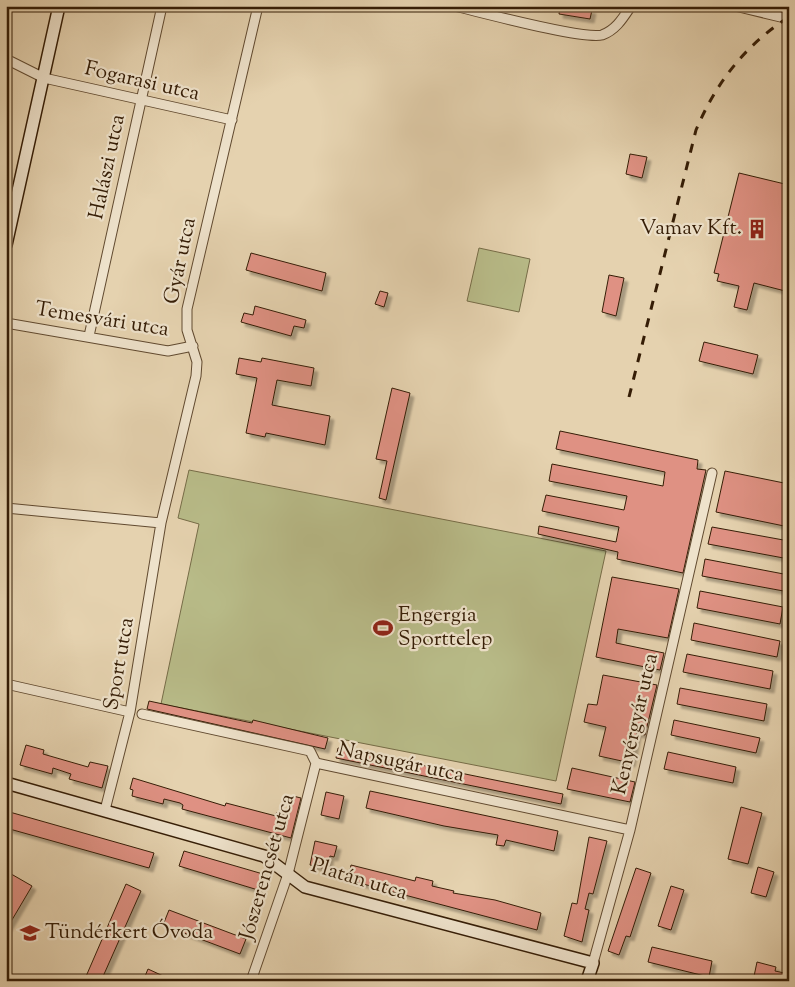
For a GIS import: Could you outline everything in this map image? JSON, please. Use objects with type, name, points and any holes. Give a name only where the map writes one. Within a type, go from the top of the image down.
[{"type":"street","points":[[6,245],[59,6]]},
{"type":"street","name":"Halászi utca","points":[[89,336],[162,6]]},
{"type":"street","name":"Gyár utca","points":[[161,523],[196,376],[197,362],[187,330],[187,309],[258,6]]},
{"type":"street","points":[[454,6],[578,34],[601,35],[620,24],[631,6]]},
{"type":"street","points":[[735,6],[789,19]]},
{"type":"street","name":"Fogarasi utca","points":[[6,59],[44,78],[232,120]]},
{"type":"street","name":"Temesvári utca","points":[[6,323],[168,351],[193,346]]},
{"type":"street","name":"Kenyérgyár utca","points":[[587,981],[630,830],[712,473]]},
{"type":"street","points":[[6,508],[161,523]]},
{"type":"street","name":"Sport utca","points":[[105,810],[130,712],[161,523]]},
{"type":"street","points":[[6,684],[130,712]]},
{"type":"street","name":"Napsugár utca","points":[[142,714],[310,752],[316,763],[630,830]]},
{"type":"street","name":"Jószerencsét utca","points":[[251,981],[288,874],[316,763]]},
{"type":"street","name":"Platán utca","points":[[6,783],[264,856],[305,887],[593,963]]},
{"type":"green space","points":[[479,248],[530,259],[519,312],[467,301]]},
{"type":"green space","name":"Engergia Sporttelep","points":[[189,470],[606,551],[556,781],[161,704],[199,524],[178,518]]},
{"type":"building","points":[[560,6],[592,10],[590,19],[559,14]]},
{"type":"building","points":[[630,154],[647,157],[642,178],[626,174]]},
{"type":"building","name":"Vamav Kft.","points":[[739,173],[789,185],[789,292],[754,283],[747,310],[734,307],[739,286],[717,281],[719,274],[714,273]]},
{"type":"building","points":[[251,253],[326,273],[322,291],[246,270]]},
{"type":"building","points":[[609,275],[624,278],[616,316],[602,312]]},
{"type":"building","points":[[380,291],[388,293],[384,307],[375,304]]},
{"type":"building","points":[[255,306],[306,320],[304,328],[294,326],[291,336],[241,322],[244,313],[253,315]]},
{"type":"building","points":[[704,342],[758,355],[753,374],[699,361]]},
{"type":"building","points":[[239,358],[261,362],[262,358],[314,368],[311,386],[277,380],[272,405],[330,416],[325,445],[266,433],[265,437],[246,433],[257,378],[236,374]]},
{"type":"building","points":[[392,388],[410,393],[386,500],[379,498],[387,461],[376,459]]},
{"type":"building","points":[[560,431],[698,460],[697,469],[706,470],[683,573],[617,559],[618,552],[538,534],[539,526],[616,542],[619,527],[542,511],[546,495],[624,510],[627,496],[549,481],[552,464],[663,486],[665,472],[556,449]]},
{"type":"building","points":[[725,471],[789,484],[789,527],[716,512]]},
{"type":"building","points":[[712,527],[789,541],[789,559],[708,544]]},
{"type":"building","points":[[705,559],[789,575],[789,592],[702,576]]},
{"type":"building","points":[[612,577],[679,589],[668,638],[618,629],[616,643],[664,653],[660,670],[596,657]]},
{"type":"building","points":[[700,591],[783,607],[780,624],[697,608]]},
{"type":"building","points":[[694,623],[780,641],[777,657],[691,640]]},
{"type":"building","points":[[687,654],[773,671],[770,689],[683,672]]},
{"type":"building","points":[[603,675],[657,685],[645,735],[637,733],[631,763],[599,756],[606,727],[584,722],[588,704],[597,705]]},
{"type":"building","points":[[680,688],[767,704],[764,721],[677,704]]},
{"type":"building","points":[[149,701],[252,723],[253,720],[328,738],[325,749],[147,709]]},
{"type":"building","points":[[674,720],[760,738],[756,753],[671,735]]},
{"type":"building","points":[[26,745],[44,750],[43,754],[88,767],[90,762],[108,766],[102,788],[69,779],[71,774],[53,768],[52,774],[20,765]]},
{"type":"building","points":[[338,748],[563,794],[561,804],[336,758]]},
{"type":"building","points":[[668,752],[736,767],[733,783],[664,769]]},
{"type":"building","points":[[572,768],[635,782],[630,802],[567,789]]},
{"type":"building","points":[[133,778],[225,806],[226,803],[276,816],[276,813],[288,816],[293,796],[301,798],[291,838],[182,809],[183,805],[180,803],[164,799],[163,804],[132,796],[133,790],[130,789]]},
{"type":"building","points":[[370,791],[558,831],[554,851],[506,840],[504,846],[496,845],[498,835],[444,826],[366,808]]},
{"type":"building","points":[[326,792],[344,796],[339,819],[321,815]]},
{"type":"building","points":[[741,807],[762,813],[748,864],[728,859]]},
{"type":"building","points":[[6,811],[154,853],[149,868],[6,828]]},
{"type":"building","points":[[589,837],[607,841],[593,894],[589,893],[585,909],[589,910],[582,942],[564,936],[572,903],[577,904]]},
{"type":"building","points":[[315,841],[337,846],[334,857],[330,856],[327,869],[310,865]]},
{"type":"building","points":[[184,851],[263,874],[258,890],[179,866]]},
{"type":"building","points":[[351,865],[415,881],[416,877],[433,881],[432,886],[454,891],[453,893],[495,900],[541,913],[537,930],[348,880]]},
{"type":"building","points":[[758,867],[774,872],[766,897],[751,893]]},
{"type":"building","points":[[636,868],[651,873],[630,937],[626,936],[619,955],[608,951]]},
{"type":"building","points":[[6,871],[32,886],[6,930]]},
{"type":"building","points":[[126,884],[141,891],[101,981],[84,981]]},
{"type":"building","points":[[671,886],[684,890],[671,930],[658,926]]},
{"type":"building","points":[[169,910],[246,939],[240,954],[163,925]]},
{"type":"building","points":[[652,947],[712,961],[709,977],[648,962]]},
{"type":"building","points":[[757,962],[776,967],[775,971],[789,974],[789,981],[753,981]]},
{"type":"building","points":[[148,969],[174,981],[143,981]]},
{"type":"railway","points":[[629,397],[696,130],[713,96],[734,66],[759,40],[789,17]]},
{"type":"place","name":"Vamav Kft.","points":[[757,229]]},
{"type":"place","name":"Engergia Sporttelep","points":[[383,628]]},
{"type":"place","name":"Tündérkert Óvoda","points":[[30,933]]}]
